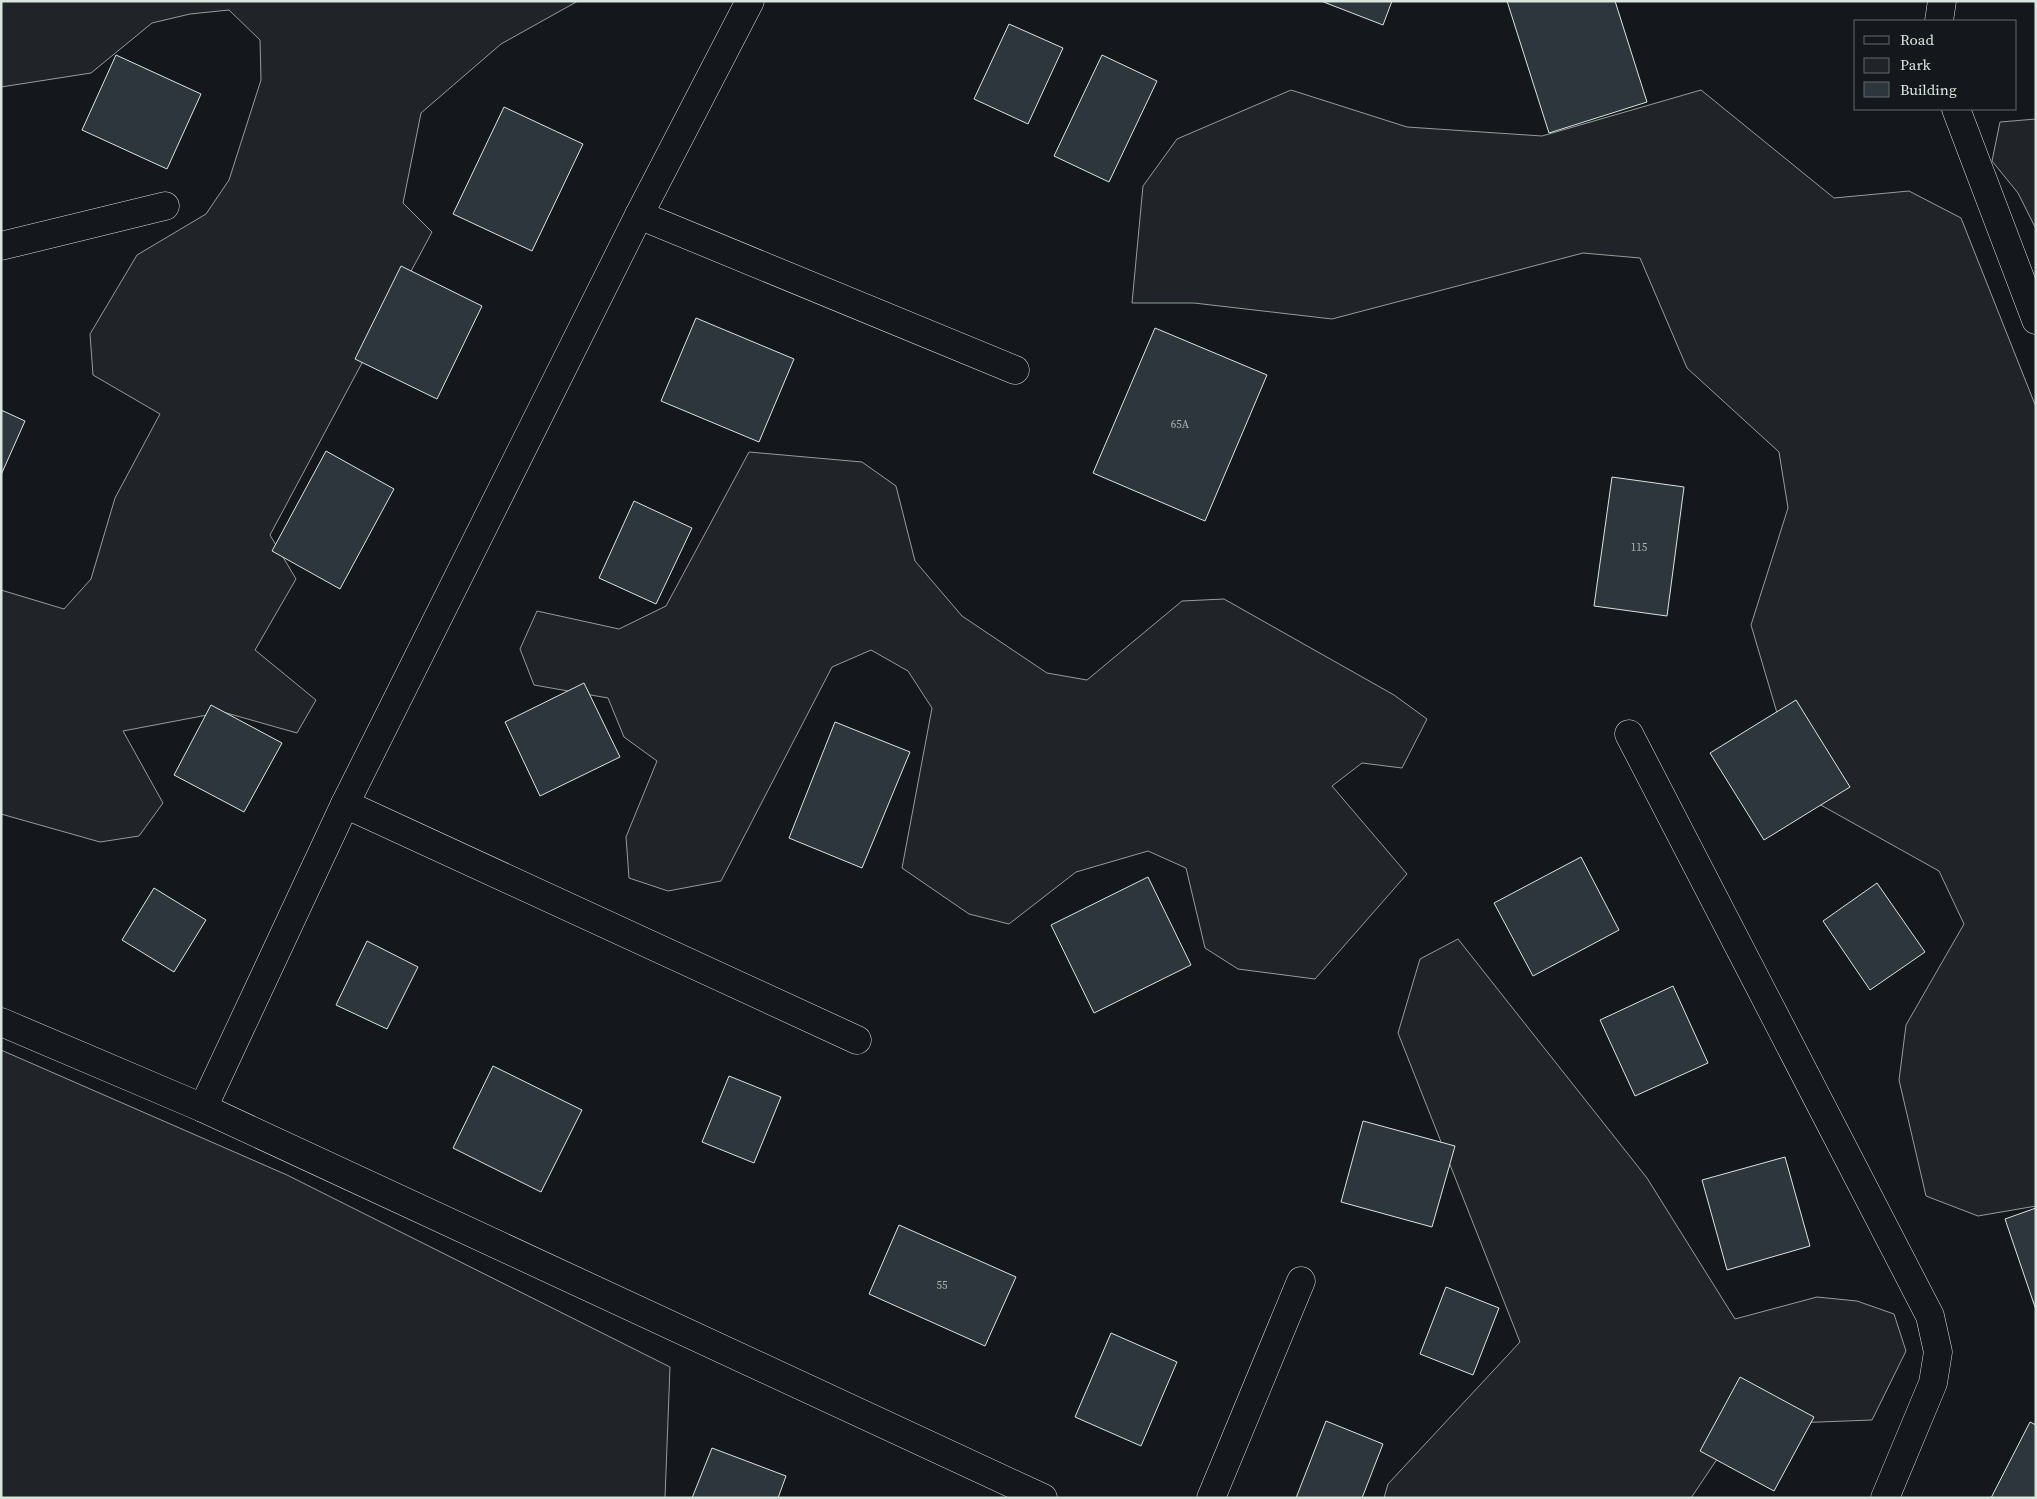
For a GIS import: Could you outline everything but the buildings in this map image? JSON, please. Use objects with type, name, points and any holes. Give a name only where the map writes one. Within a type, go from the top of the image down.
[{"type":"street","points":[[203,1108],[345,804],[639,216],[750,1]]},
{"type":"street","points":[[1939,20],[1942,1]]},
{"type":"street","points":[[1956,110],[2036,320]]},
{"type":"street","points":[[1,246],[165,206]]},
{"type":"street","points":[[639,216],[1015,370]]},
{"type":"street","points":[[1629,734],[1930,1316],[1938,1352],[1933,1383],[1885,1498]]},
{"type":"street","points":[[345,804],[858,1040]]},
{"type":"street","points":[[1,1022],[203,1108],[1043,1498]]},
{"type":"street","points":[[1211,1498],[1301,1281]]},
{"type":"green space","points":[[1,1],[578,1],[501,44],[421,113],[403,203],[432,232],[270,535],[296,579],[255,650],[316,700],[297,733],[223,712],[123,731],[163,803],[139,836],[100,842],[1,814],[1,590],[64,609],[91,579],[115,498],[160,414],[93,375],[90,334],[137,255],[206,214],[229,180],[261,80],[260,40],[229,10],[190,14],[152,23],[91,73],[1,87]]},
{"type":"green space","points":[[1291,90],[1407,127],[1542,136],[1701,90],[1834,198],[1909,191],[1961,218],[2036,407],[2036,1206],[1978,1216],[1926,1196],[1899,1080],[1906,1025],[1964,924],[1939,871],[1801,794],[1751,625],[1788,508],[1779,452],[1687,368],[1640,258],[1583,253],[1332,319],[1194,303],[1132,303],[1143,186],[1177,139]]},
{"type":"green space","points":[[2036,119],[2036,229],[2018,193],[1992,161],[2000,122]]},
{"type":"green space","points":[[749,452],[862,462],[896,486],[915,561],[962,616],[1047,673],[1087,680],[1182,601],[1224,599],[1394,695],[1427,719],[1402,768],[1362,763],[1332,786],[1407,874],[1315,979],[1238,969],[1205,948],[1186,868],[1148,851],[1076,872],[1009,924],[969,914],[902,868],[932,708],[908,671],[871,650],[832,667],[721,881],[668,891],[629,878],[626,837],[657,761],[624,737],[608,698],[534,685],[520,649],[537,611],[619,629],[666,606]]},
{"type":"green space","points":[[1458,939],[1647,1178],[1735,1319],[1817,1297],[1857,1301],[1894,1314],[1906,1351],[1872,1420],[1740,1425],[1691,1498],[1384,1498],[1388,1484],[1520,1342],[1398,1033],[1420,959]]},
{"type":"green space","points":[[1,1050],[287,1175],[670,1367],[665,1498],[1,1498]]}]
